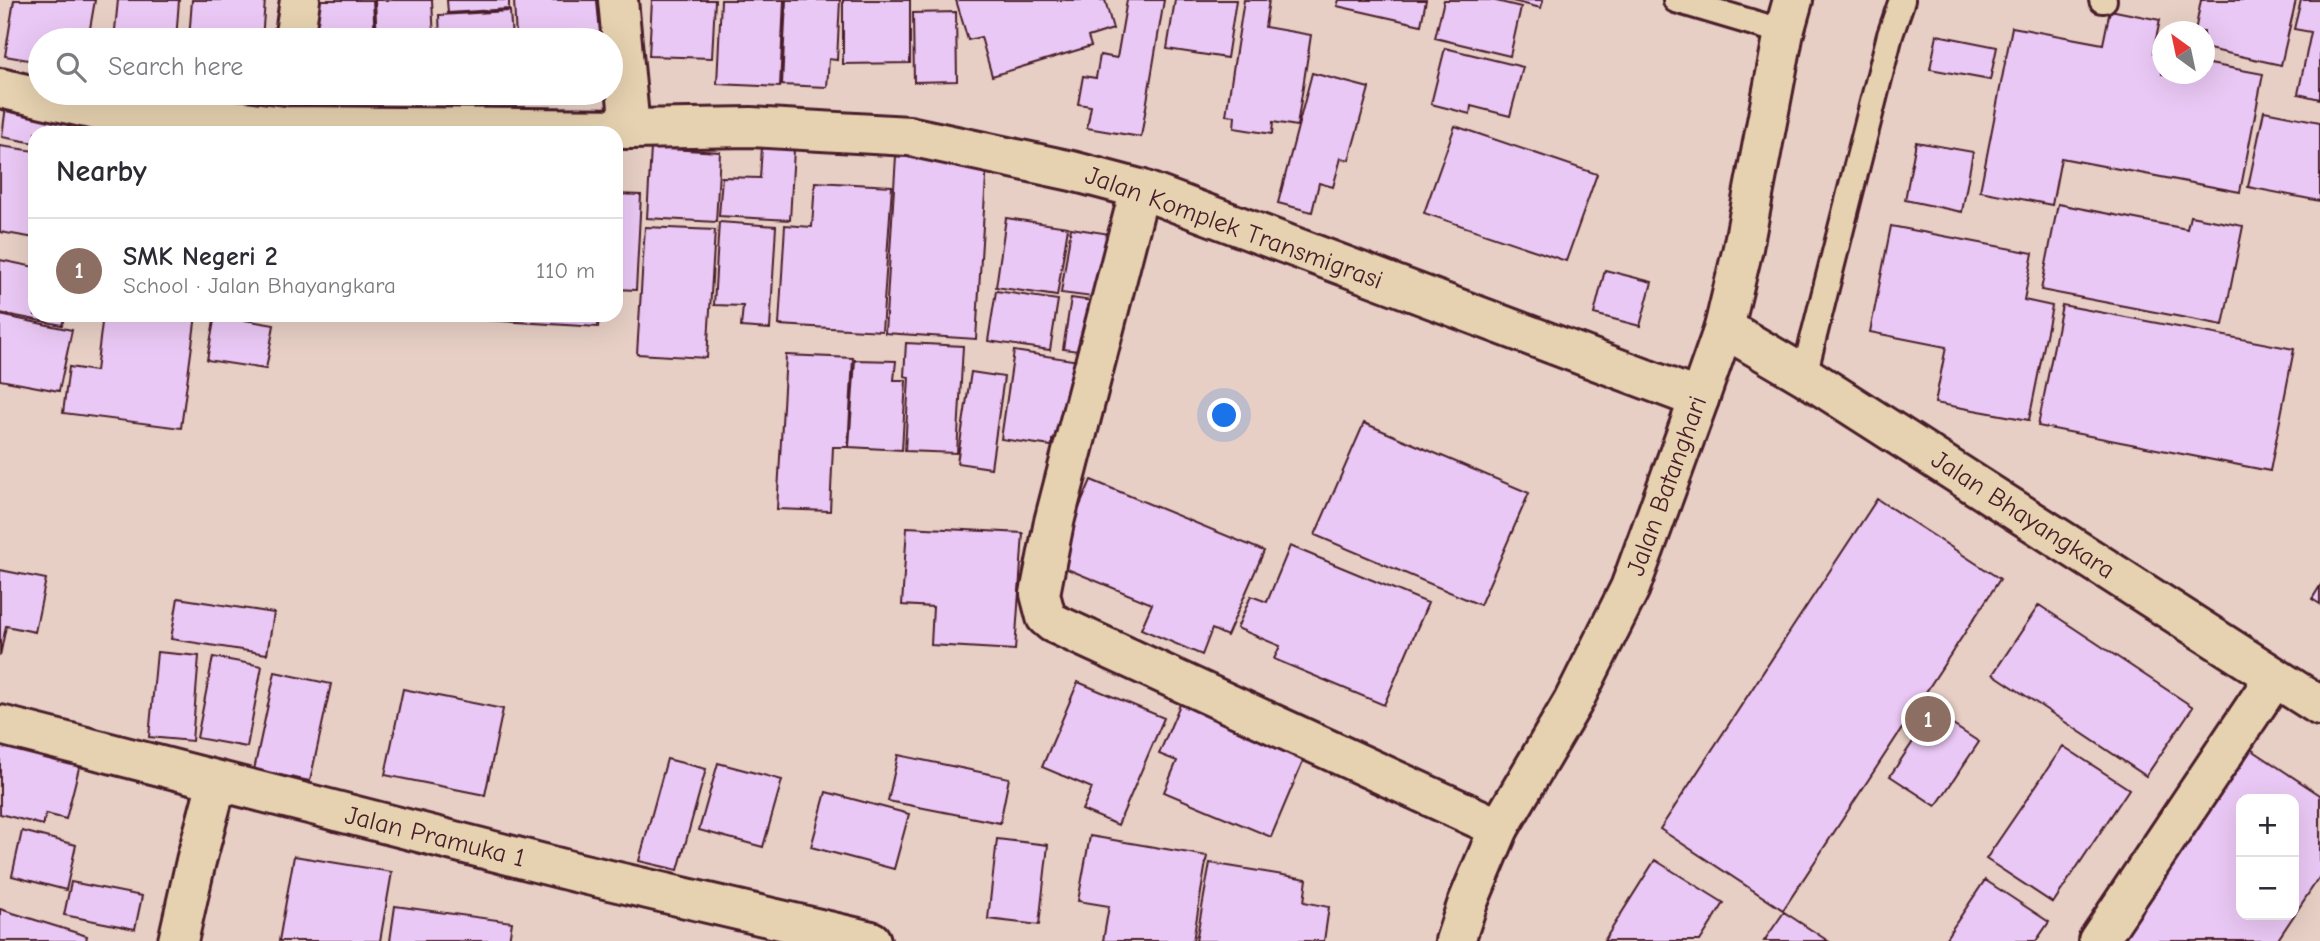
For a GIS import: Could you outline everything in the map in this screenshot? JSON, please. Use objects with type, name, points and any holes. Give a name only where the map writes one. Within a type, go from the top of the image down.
[{"type":"street","points":[[296,28],[300,0]]},
{"type":"street","points":[[618,0],[621,28]]},
{"type":"street","name":"Jalan Batanghari","points":[[1455,941],[1499,828],[1573,702],[1630,588],[1699,399],[1724,328],[1743,248],[1788,16]]},
{"type":"street","points":[[623,53],[630,128]]},
{"type":"street","name":"Jalan Komplek Transmigrasi","points":[[0,88],[28,94]]},
{"type":"street","name":"Jalan Komplek Transmigrasi","points":[[74,105],[117,115],[227,119],[287,109],[594,126]]},
{"type":"street","name":"Jalan Komplek Transmigrasi","points":[[623,128],[751,127],[909,136],[1140,188],[1699,399]]},
{"type":"street","points":[[1140,188],[1054,522],[1040,594],[1046,617],[1053,623],[1499,828]]},
{"type":"street","name":"Jalan Bhayangkara","points":[[1724,328],[1804,375],[2320,706]]},
{"type":"street","points":[[2098,941],[2274,677]]},
{"type":"street","name":"Jalan Pramuka 1","points":[[0,725],[562,869],[871,941]]},
{"type":"street","points":[[178,941],[217,782]]},
{"type":"lane","points":[[1676,0],[1788,16]]},
{"type":"lane","points":[[1804,375],[1887,48],[1902,0]]},
{"type":"building","points":[[14,0],[95,0],[90,28],[28,28],[28,60],[5,56]]},
{"type":"building","points":[[118,0],[179,0],[177,28],[115,28]]},
{"type":"building","points":[[192,0],[265,0],[263,28],[190,28]]},
{"type":"building","points":[[305,0],[373,0],[374,28],[306,28]]},
{"type":"building","points":[[375,0],[432,0],[433,28],[376,28]]},
{"type":"building","points":[[447,0],[509,0],[509,9],[448,13]]},
{"type":"building","points":[[514,0],[600,0],[601,28],[515,28]]},
{"type":"building","points":[[652,0],[715,0],[712,58],[649,56]]},
{"type":"building","points":[[721,0],[784,0],[780,87],[717,84]]},
{"type":"building","points":[[786,0],[840,0],[837,60],[829,59],[827,87],[782,85]]},
{"type":"building","points":[[843,0],[910,0],[910,63],[843,64]]},
{"type":"building","points":[[956,0],[1105,0],[1113,29],[1088,37],[1091,46],[992,76],[981,37],[968,40]]},
{"type":"building","points":[[1127,0],[1164,0],[1141,137],[1087,128],[1091,106],[1078,104],[1083,76],[1096,78],[1100,55],[1117,58]]},
{"type":"building","points":[[1175,0],[1236,0],[1227,58],[1167,49]]},
{"type":"building","points":[[1244,0],[1269,0],[1265,27],[1311,35],[1297,126],[1273,122],[1272,134],[1234,128],[1235,116],[1226,115]]},
{"type":"building","points":[[1339,0],[1426,0],[1421,25],[1337,6]]},
{"type":"building","points":[[1444,0],[1492,0],[1521,7],[1510,56],[1435,38]]},
{"type":"building","points":[[1508,0],[1543,0],[1541,8]]},
{"type":"building","points":[[2201,0],[2296,0],[2281,65],[2215,50],[2215,21],[2197,21]]},
{"type":"building","points":[[2301,0],[2320,0],[2320,99],[2298,94],[2311,32],[2294,29]]},
{"type":"building","points":[[2110,10],[2160,20],[2152,21],[2152,84],[2215,84],[2215,65],[2263,74],[2240,192],[2061,158],[2052,205],[1980,191],[2012,27],[2103,44]]},
{"type":"building","points":[[510,11],[511,28],[440,28],[439,15]]},
{"type":"building","points":[[956,12],[957,81],[914,82],[913,13]]},
{"type":"building","points":[[1937,35],[1997,47],[1990,80],[1930,69]]},
{"type":"building","points":[[1445,48],[1523,67],[1510,116],[1471,106],[1470,114],[1431,104]]},
{"type":"building","points":[[1312,73],[1369,88],[1349,160],[1341,158],[1333,187],[1319,183],[1312,212],[1278,203]]},
{"type":"building","points":[[7,98],[28,101],[28,105],[72,108],[70,126],[28,126],[28,142],[2,137]]},
{"type":"building","points":[[2264,111],[2320,122],[2320,201],[2248,187]]},
{"type":"building","points":[[1455,126],[1597,174],[1566,261],[1424,213]]},
{"type":"building","points":[[1916,142],[1973,152],[1962,212],[1905,200]]},
{"type":"building","points":[[0,146],[28,150],[28,237],[0,232]]},
{"type":"building","points":[[762,147],[794,149],[790,220],[719,216],[722,177],[760,178]]},
{"type":"building","points":[[651,148],[720,152],[716,222],[647,218]]},
{"type":"building","points":[[896,156],[987,161],[976,339],[885,333]]},
{"type":"building","points":[[815,182],[892,186],[882,331],[779,325],[785,225],[812,227]]},
{"type":"building","points":[[623,194],[641,195],[636,290],[623,289]]},
{"type":"building","points":[[2058,204],[2187,229],[2190,216],[2243,226],[2223,325],[2041,290]]},
{"type":"building","points":[[1006,218],[1068,227],[1057,296],[996,287]]},
{"type":"building","points":[[719,222],[776,226],[770,329],[741,327],[743,306],[714,305]]},
{"type":"building","points":[[1891,226],[2033,253],[2024,300],[2052,306],[2029,420],[1935,403],[1946,347],[1870,332]]},
{"type":"building","points":[[645,227],[715,230],[707,358],[637,354]]},
{"type":"building","points":[[1071,228],[1110,234],[1100,298],[1061,293]]},
{"type":"building","points":[[0,260],[28,266],[28,318],[0,313]]},
{"type":"building","points":[[1605,270],[1652,282],[1640,326],[1594,314]]},
{"type":"building","points":[[996,291],[1058,300],[1050,350],[988,341]]},
{"type":"building","points":[[1071,298],[1100,302],[1093,353],[1063,349]]},
{"type":"building","points":[[2062,305],[2294,349],[2270,471],[2038,426]]},
{"type":"building","points":[[0,315],[72,330],[59,391],[0,380]]},
{"type":"building","points":[[102,322],[195,322],[181,428],[63,413],[69,367],[96,371]]},
{"type":"building","points":[[214,322],[256,322],[274,325],[266,369],[207,360]]},
{"type":"building","points":[[518,322],[598,322],[598,327]]},
{"type":"building","points":[[906,343],[963,346],[957,453],[905,451],[909,377],[904,376]]},
{"type":"building","points":[[1014,351],[1079,361],[1066,443],[1052,440],[1052,446],[1001,439]]},
{"type":"building","points":[[786,355],[853,358],[848,447],[833,447],[830,511],[777,509]]},
{"type":"building","points":[[855,360],[896,361],[894,380],[906,380],[902,450],[849,447]]},
{"type":"building","points":[[971,372],[1004,377],[991,468],[957,463]]},
{"type":"building","points":[[1364,423],[1529,493],[1480,605],[1315,535]]},
{"type":"building","points":[[1091,480],[1264,551],[1227,636],[1212,629],[1202,655],[1141,629],[1152,604],[1055,564]]},
{"type":"building","points":[[1877,499],[2000,579],[1783,910],[1660,829]]},
{"type":"building","points":[[907,527],[1023,533],[1015,650],[931,645],[933,607],[902,605]]},
{"type":"building","points":[[1290,546],[1428,603],[1384,705],[1274,659],[1280,646],[1237,628],[1251,596],[1267,602]]},
{"type":"building","points":[[0,570],[46,579],[35,632],[6,626],[0,656]]},
{"type":"building","points":[[2320,586],[2320,604],[2312,599]]},
{"type":"building","points":[[178,598],[274,613],[267,654],[171,639]]},
{"type":"building","points":[[2039,605],[2193,707],[2146,776],[1993,674]]},
{"type":"building","points":[[157,652],[199,656],[192,741],[149,737]]},
{"type":"building","points":[[213,657],[262,666],[247,747],[197,738]]},
{"type":"building","points":[[275,672],[331,684],[310,781],[254,770]]},
{"type":"building","points":[[1078,682],[1164,718],[1118,825],[1082,810],[1092,788],[1042,767]]},
{"type":"building","points":[[403,689],[503,709],[485,795],[385,775]]},
{"type":"building","points":[[1184,695],[1309,747],[1271,837],[1164,792],[1177,761],[1159,754]]},
{"type":"building","points":[[1933,712],[1979,742],[1936,806],[1890,776]]},
{"type":"building","points":[[0,736],[82,756],[66,819],[46,814],[43,825],[0,814]]},
{"type":"building","points":[[2243,744],[2320,795],[2320,876],[2299,908],[2299,794],[2236,794],[2236,920],[2291,920],[2277,941],[2111,941]]},
{"type":"building","points":[[2063,746],[2129,789],[2053,903],[1986,859]]},
{"type":"building","points":[[898,755],[1009,778],[1000,823],[888,801]]},
{"type":"building","points":[[667,759],[706,769],[678,870],[639,861]]},
{"type":"building","points":[[718,763],[782,780],[763,847],[699,830]]},
{"type":"building","points":[[826,792],[909,814],[894,869],[811,847]]},
{"type":"building","points":[[22,831],[76,845],[66,890],[12,876]]},
{"type":"building","points":[[1090,836],[1207,856],[1193,941],[1103,941],[1109,906],[1078,901]]},
{"type":"building","points":[[997,839],[1048,845],[1039,925],[988,919]]},
{"type":"building","points":[[294,856],[392,872],[380,941],[279,941]]},
{"type":"building","points":[[1655,860],[1724,903],[1700,941],[1604,941]]},
{"type":"building","points":[[1210,863],[1307,879],[1304,902],[1329,907],[1324,941],[1196,941]]},
{"type":"building","points":[[1985,880],[2049,922],[2036,941],[1944,941]]},
{"type":"building","points":[[71,882],[142,896],[135,929],[64,915]]},
{"type":"building","points":[[395,906],[512,922],[509,941],[390,941]]},
{"type":"building","points":[[0,909],[87,936],[86,941],[0,941]]},
{"type":"building","points":[[1784,912],[1828,941],[1764,941]]},
{"type":"place","name":"SMK Negeri 2","points":[[1928,719]]}]
